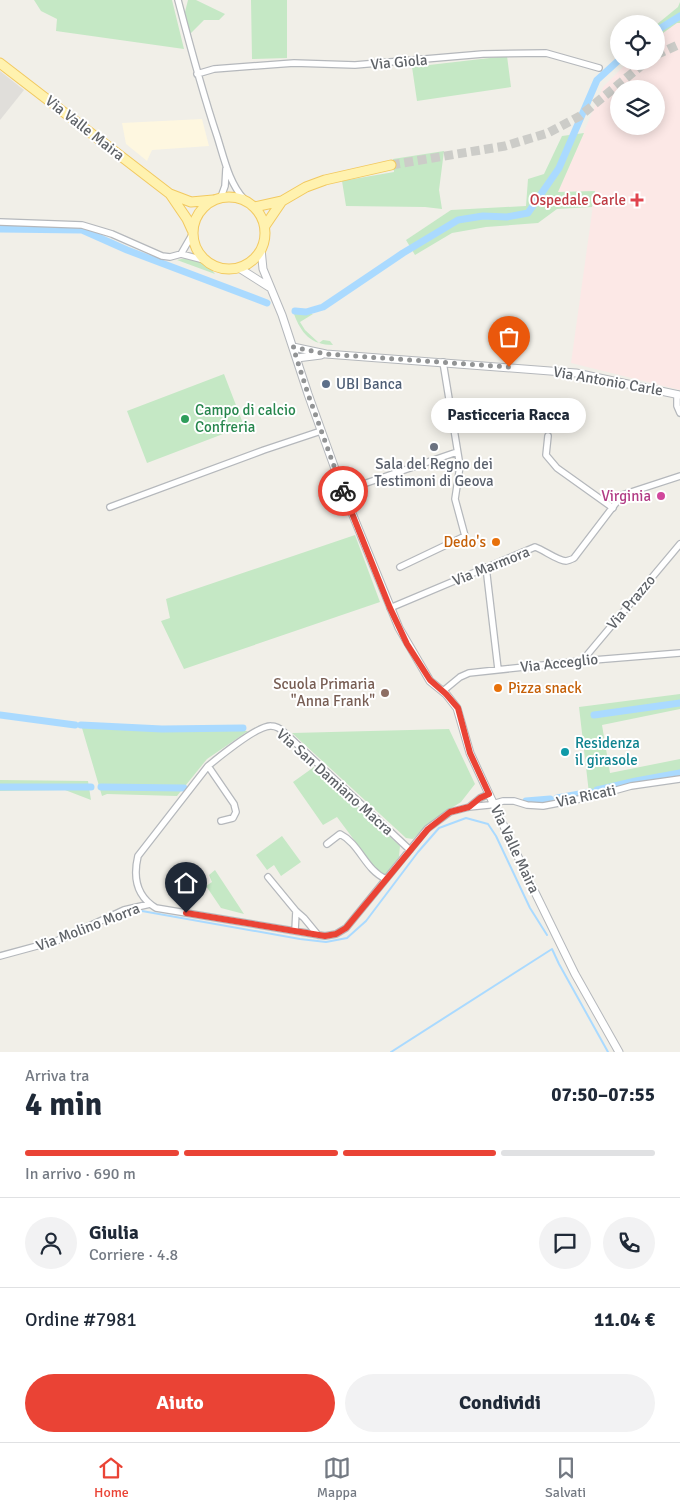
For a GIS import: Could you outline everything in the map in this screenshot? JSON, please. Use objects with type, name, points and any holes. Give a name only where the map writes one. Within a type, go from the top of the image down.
[{"type":"main road","name":"Via Valle Maira","points":[[0,63],[170,194],[191,202],[217,198]]},
{"type":"main road","points":[[254,207],[282,201],[306,187],[325,180],[392,165]]},
{"type":"main road","name":"Via Valle Maira","points":[[170,194],[187,219],[192,232]]},
{"type":"main road","points":[[232,196],[244,199],[261,216],[265,226],[262,249],[256,258],[248,264],[239,268],[220,268],[204,260],[194,244],[192,232],[195,218],[202,207],[217,198],[232,196]]},
{"type":"main road","points":[[265,226],[282,201]]},
{"type":"street","points":[[178,0],[197,74],[226,164],[237,192],[244,199]]},
{"type":"street","name":"Via Giola","points":[[197,74],[214,69],[294,63],[355,65],[492,54],[546,53],[599,68]]},
{"type":"street","points":[[217,198],[225,186],[226,164]]},
{"type":"street","points":[[0,222],[82,225],[112,234],[162,256],[170,257],[181,254],[204,260]]},
{"type":"street","points":[[181,254],[192,232]]},
{"type":"street","name":"Via Valle Maira","points":[[262,249],[263,269],[269,287],[282,315],[343,491],[390,608],[407,644],[426,675],[458,708],[470,753],[493,803],[561,948],[619,1052]]},
{"type":"street","points":[[239,268],[269,287]]},
{"type":"street","name":"Via Antonio Carle","points":[[293,347],[326,354],[576,372],[678,394]]},
{"type":"street","name":"Via Antonio Carle","points":[[297,358],[326,354]]},
{"type":"street","points":[[400,567],[465,536],[455,499],[460,466],[443,362]]},
{"type":"street","points":[[678,394],[680,413]]},
{"type":"street","points":[[110,507],[321,431]]},
{"type":"street","points":[[548,436],[546,455],[557,468],[613,508]]},
{"type":"street","points":[[343,491],[457,452]]},
{"type":"street","name":"Via Marmora","points":[[390,608],[535,547],[543,549],[562,560],[566,561],[574,558],[622,495],[680,476]]},
{"type":"street","name":"Via Prazzo","points":[[581,661],[680,544]]},
{"type":"street","points":[[486,567],[498,669]]},
{"type":"street","name":"Via Acceglio","points":[[443,691],[460,677],[469,673],[680,652]]},
{"type":"street","name":"Via San Damiano Macra","points":[[150,904],[144,898],[137,883],[135,869],[138,856],[208,766],[260,728],[270,725],[277,727],[410,850]]},
{"type":"street","points":[[208,766],[234,804],[236,812],[233,818],[221,821]]},
{"type":"street","name":"Via Ricati","points":[[493,803],[514,801],[527,806],[543,806],[595,796],[631,786],[680,779]]},
{"type":"street","name":"Via Molino Morra","points":[[469,807],[480,798],[489,794]]},
{"type":"street","name":"Via Molino Morra","points":[[0,956],[59,940],[124,910],[150,904],[156,908],[318,935],[336,934],[346,928],[428,829],[441,818],[450,812],[493,803]]},
{"type":"street","points":[[327,844],[340,834],[348,838],[372,870],[386,879]]},
{"type":"street","points":[[268,877],[318,935]]},
{"type":"street","points":[[295,931],[296,911]]},
{"type":"shaded area","name":"Ospedale Carle","points":[[680,23],[680,390],[571,363],[595,191],[558,192],[603,87],[620,70],[665,70],[665,32]]},
{"type":"shaded area","points":[[0,71],[24,90],[0,120]]},
{"type":"shaded area","points":[[202,119],[209,146],[152,150],[147,161],[126,144],[122,123]]},
{"type":"green space","points":[[34,0],[172,0],[184,49],[56,31],[57,19],[41,11]]},
{"type":"green space","points":[[188,0],[196,0],[225,14],[219,20],[204,20],[189,35],[184,16]]},
{"type":"green space","points":[[251,0],[287,0],[287,58],[252,59]]},
{"type":"green space","points":[[680,2],[680,23],[665,32],[665,18],[678,7]]},
{"type":"green space","points":[[507,56],[511,87],[417,101],[412,67]]},
{"type":"green space","points":[[584,133],[558,192],[595,191],[592,207],[557,209],[538,223],[486,227],[452,233],[415,255],[406,240],[451,210],[526,206],[528,179],[544,174],[562,136]]},
{"type":"green space","points":[[444,151],[439,190],[442,209],[346,206],[342,181],[394,172],[393,159]]},
{"type":"green space","points":[[186,258],[202,263],[215,274],[177,260]]},
{"type":"green space","points":[[294,314],[313,314],[300,322],[305,330],[319,343],[308,337],[300,327]]},
{"type":"green space","points":[[323,340],[330,341],[333,345],[325,344],[319,343]]},
{"type":"green space","name":"Campo di calcio Confreria","points":[[224,374],[244,426],[147,463],[127,411]]},
{"type":"green space","points":[[355,535],[380,602],[184,669],[161,621],[170,618],[166,599]]},
{"type":"green space","points":[[680,694],[680,709],[602,725],[610,773],[680,759],[680,777],[631,783],[589,793],[579,707]]},
{"type":"green space","points":[[82,728],[248,731],[207,759],[177,796],[107,794],[102,796]]},
{"type":"green space","points":[[449,729],[475,784],[461,802],[434,819],[413,839],[406,838],[292,733]]},
{"type":"green space","points":[[314,767],[400,846],[399,857],[385,875],[378,872],[337,817],[323,825],[293,782]]},
{"type":"green space","points":[[0,780],[88,781],[91,800],[65,790],[0,791]]},
{"type":"green space","points":[[282,836],[301,862],[281,876],[274,865],[267,870],[256,855]]},
{"type":"green space","points":[[215,870],[244,914],[221,908],[206,886],[212,882],[209,875]]},
{"type":"waterway","points":[[665,25],[680,16]]},
{"type":"waterway","points":[[295,311],[306,312],[323,307],[403,253],[458,220],[483,216],[507,217],[528,213],[559,168],[597,80],[610,68]]},
{"type":"waterway","points":[[0,229],[82,230],[127,250],[267,303]]},
{"type":"waterway","points":[[594,715],[680,703]]},
{"type":"waterway","points":[[0,715],[75,725]]},
{"type":"waterway","points":[[81,725],[162,729],[243,728]]},
{"type":"waterway","points":[[597,790],[680,773]]},
{"type":"waterway","points":[[0,787],[91,787]]},
{"type":"waterway","points":[[101,787],[184,788]]},
{"type":"waterway","points":[[557,798],[591,792]]},
{"type":"waterway","points":[[526,801],[550,799]]},
{"type":"waterway","points":[[142,911],[300,939],[326,942],[347,938],[366,921],[418,852],[439,828],[466,818],[488,824],[496,836],[530,908],[547,935]]},
{"type":"waterway","points":[[391,1052],[552,949],[608,1052]]},
{"type":"tunnel","points":[[665,51],[680,44]]},
{"type":"tunnel","points":[[391,165],[505,146],[548,133],[580,116],[636,70]]},
{"type":"way so far","points":[[343,491],[293,347],[326,354],[509,367]]},
{"type":"place","name":"Ospedale Carle","points":[[637,200]]},
{"type":"place","name":"Pasticceria Racca","points":[[509,367]]},
{"type":"place","name":"UBI Banca","points":[[326,384]]},
{"type":"place","name":"Campo di calcio Confreria","points":[[185,419]]},
{"type":"place","name":"Sala del Regno dei Testimoni di Geova","points":[[434,447]]},
{"type":"place","name":"Virginia","points":[[661,496]]},
{"type":"place","name":"Dedo's","points":[[496,542]]},
{"type":"place","name":"Pizza snack","points":[[498,688]]},
{"type":"place","name":"Scuola Primaria \"Anna Frank\"","points":[[385,693]]},
{"type":"place","name":"Residenza il girasole","points":[[565,752]]},
{"type":"route","points":[[186,913],[325,936],[336,934],[346,928],[428,829],[450,812],[469,807],[480,798],[489,794],[470,753],[458,708],[430,680],[407,644],[390,608],[343,491]]}]
